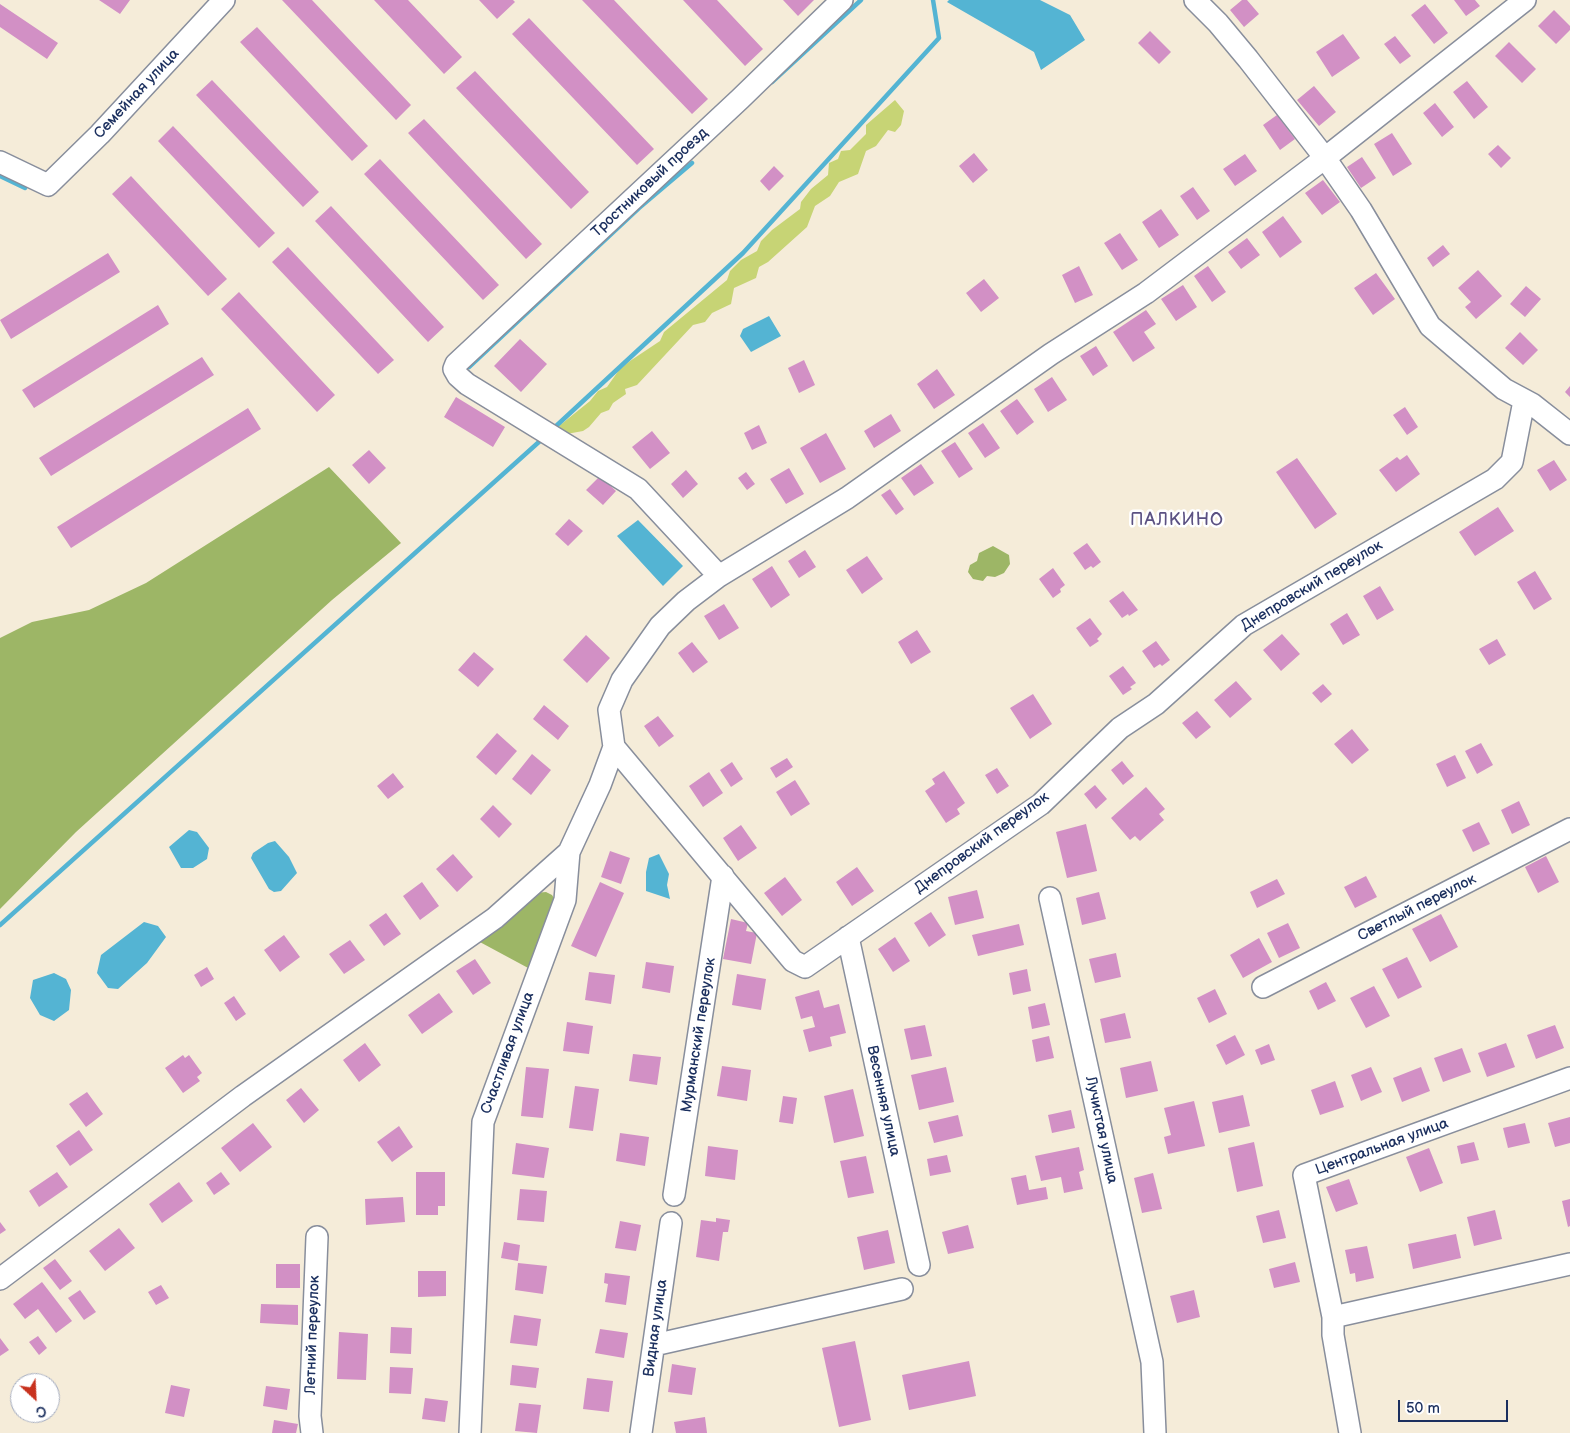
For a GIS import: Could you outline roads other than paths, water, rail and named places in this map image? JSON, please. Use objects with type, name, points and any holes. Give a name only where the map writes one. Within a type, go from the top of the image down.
[{"type":"street","name":"Семейная улица","points":[[0,162],[48,184],[100,134],[224,0]]},
{"type":"street","name":"Тростниковый проезд","points":[[719,576],[638,489],[467,384],[458,376],[454,369],[456,364],[733,105],[842,0]]},
{"type":"street","points":[[1195,0],[1218,23],[1248,59],[1325,158],[1361,210],[1430,326],[1504,389],[1532,404],[1570,434]]},
{"type":"street","points":[[614,747],[609,710],[622,680],[660,626],[686,601],[719,576],[847,498],[1051,354],[1146,293],[1325,158],[1525,0]]},
{"type":"street","name":"Днепровский переулок","points":[[614,747],[724,876],[793,961],[804,967],[1041,804],[1120,728],[1156,704],[1244,625],[1495,479],[1512,462],[1524,401]]},
{"type":"street","name":"Счастливая улица","points":[[470,1433],[483,1122],[564,900],[569,852],[600,785],[614,747]]},
{"type":"street","name":"Светлый переулок","points":[[1263,987],[1570,829]]},
{"type":"street","points":[[0,1280],[244,1096],[495,918],[569,852]]},
{"type":"street","name":"Мурманский переулок","points":[[674,1195],[724,876]]},
{"type":"street","name":"Лучистая улица","points":[[1050,898],[1152,1362],[1155,1433]]},
{"type":"street","name":"Весенняя улица","points":[[848,937],[919,1265]]},
{"type":"street","name":"Центральная улица","points":[[1333,1318],[1304,1176],[1570,1078]]},
{"type":"street","name":"Видная улица","points":[[641,1433],[671,1222]]},
{"type":"street","name":"Летний переулок","points":[[312,1433],[310,1416],[317,1237]]},
{"type":"street","points":[[1350,1433],[1333,1318],[1570,1264]]},
{"type":"street","points":[[654,1345],[902,1289]]},
{"type":"water","points":[[949,0],[1040,0],[1070,15],[1085,40],[1041,70],[1034,52],[947,2]]},
{"type":"water","points":[[769,316],[781,336],[751,352],[740,336],[743,329]]},
{"type":"water","points":[[638,520],[683,566],[663,586],[617,536]]},
{"type":"water","points":[[189,830],[197,832],[209,848],[207,859],[193,868],[181,868],[169,847]]},
{"type":"water","points":[[275,841],[289,857],[297,873],[281,891],[274,892],[269,889],[251,858],[253,853],[268,843]]},
{"type":"water","points":[[659,854],[669,874],[667,885],[670,899],[646,891],[646,872],[649,858]]},
{"type":"water","points":[[144,922],[158,926],[166,937],[147,963],[118,989],[108,988],[97,973],[101,955]]},
{"type":"water","points":[[54,973],[66,979],[71,990],[69,1010],[54,1021],[40,1015],[30,998],[33,980]]},
{"type":"waterway","points":[[772,82],[861,0]]},
{"type":"waterway","points":[[555,427],[743,253],[939,38],[933,0]]},
{"type":"waterway","points":[[469,367],[639,208],[692,163]]},
{"type":"waterway","points":[[0,176],[25,188]]},
{"type":"waterway","points":[[0,925],[540,441]]},
{"type":"district","name":"ПАЛКИНО","points":[[1177,520]]}]
